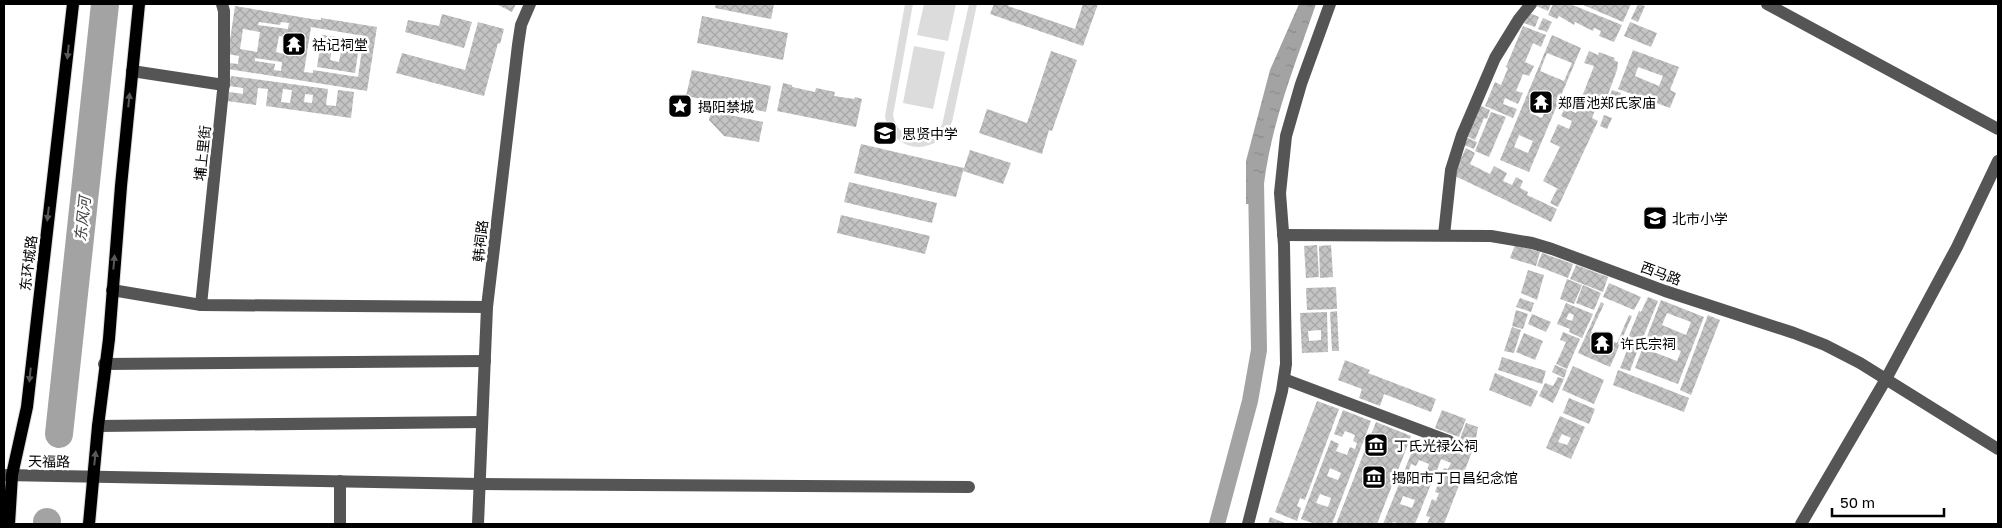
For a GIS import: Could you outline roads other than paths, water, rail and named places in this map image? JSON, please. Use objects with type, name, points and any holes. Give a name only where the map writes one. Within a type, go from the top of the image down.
[{"type":"main road","name":"东环城路","points":[[8,524],[8,475],[27,407],[73,4]]},
{"type":"main road","points":[[89,524],[104,364],[109,340],[139,4]]},
{"type":"street","name":"埔上里街","points":[[201,305],[224,85],[224,11],[222,4]]},
{"type":"street","name":"韩祠路","points":[[478,524],[487,307],[518,46],[521,25],[530,4]]},
{"type":"street","points":[[1248,524],[1284,379],[1287,352],[1280,192],[1286,136],[1301,84],[1330,4]]},
{"type":"street","points":[[1444,235],[1451,170],[1462,135],[1495,58],[1530,4]]},
{"type":"street","points":[[1767,4],[1998,129]]},
{"type":"street","points":[[132,71],[224,85]]},
{"type":"street","points":[[1801,524],[1886,379],[1957,247],[1998,160]]},
{"type":"street","name":"西马路","points":[[1283,234],[1491,236],[1511,238],[1552,248],[1695,301],[1794,333],[1842,354],[1886,379],[1998,449]]},
{"type":"street","points":[[112,290],[201,305],[487,307]]},
{"type":"street","points":[[104,364],[485,361]]},
{"type":"street","points":[[1284,379],[1449,441]]},
{"type":"street","points":[[98,426],[482,422]]},
{"type":"street","name":"天福路","points":[[8,475],[480,484],[969,487]]},
{"type":"street","points":[[340,481],[340,524]]},
{"type":"water","points":[[1299,4],[1316,4],[1275,127],[1269,152],[1262,204],[1246,204],[1246,161],[1270,70]]},
{"type":"waterway","name":"东风河","points":[[59,434],[105,4]]},
{"type":"waterway","points":[[1217,524],[1250,401],[1259,350],[1256,182]]},
{"type":"place","name":"祜记祠堂","points":[[294,44]]},
{"type":"place","name":"郑厝池郑氏家庙","points":[[1541,102]]},
{"type":"place","name":"揭阳禁城","points":[[680,106]]},
{"type":"place","name":"思贤中学","points":[[885,133]]},
{"type":"place","name":"北市小学","points":[[1655,218]]},
{"type":"place","name":"许氏宗祠","points":[[1602,343]]},
{"type":"place","name":"丁氏光禄公祠","points":[[1376,445]]},
{"type":"place","name":"揭阳市丁日昌纪念馆","points":[[1374,477]]}]
